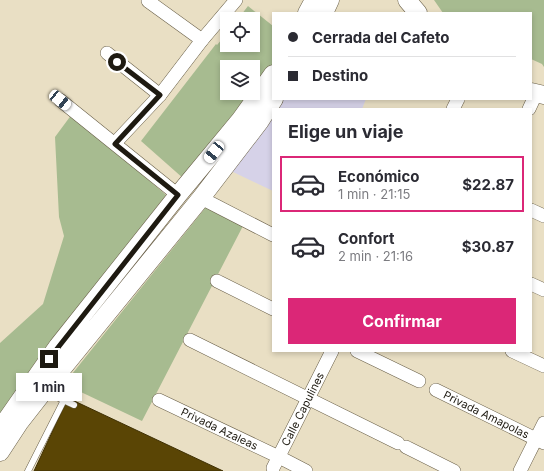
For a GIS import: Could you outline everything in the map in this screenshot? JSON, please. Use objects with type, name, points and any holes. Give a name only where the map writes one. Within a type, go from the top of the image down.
[{"type":"main road","points":[[308,12],[314,0]]},
{"type":"main road","points":[[324,12],[330,0]]},
{"type":"main road","points":[[0,429],[58,346],[178,195],[240,120],[272,75]]},
{"type":"main road","points":[[0,452],[19,423],[200,198],[260,121],[273,100]]},
{"type":"street","points":[[115,144],[160,95],[202,40],[236,0]]},
{"type":"street","points":[[148,1],[202,40]]},
{"type":"street","points":[[106,53],[160,95]]},
{"type":"street","points":[[60,100],[178,195]]},
{"type":"street","points":[[200,198],[272,234]]},
{"type":"street","points":[[532,210],[544,216]]},
{"type":"street","points":[[217,281],[272,308]]},
{"type":"street","points":[[532,284],[544,290]]},
{"type":"street","points":[[190,340],[454,471]]},
{"type":"street","name":"Calle Capulines","points":[[276,462],[332,352]]},
{"type":"street","points":[[359,352],[419,381]]},
{"type":"street","points":[[514,352],[544,366]]},
{"type":"street","name":"Privada Amapolas","points":[[436,390],[540,441]]},
{"type":"street","name":"Privada Azaleas","points":[[159,400],[276,462],[306,471]]},
{"type":"street","points":[[520,471],[540,441],[544,423]]},
{"type":"lane","points":[[44,391],[78,407]]},
{"type":"lane","points":[[28,471],[64,400]]},
{"type":"shaded area","points":[[282,100],[366,100],[362,108],[277,108]]},
{"type":"shaded area","points":[[272,115],[272,191],[229,170]]},
{"type":"green space","points":[[434,0],[544,0],[544,67],[542,64],[532,59],[532,12],[442,12]]},
{"type":"green space","points":[[248,6],[256,12],[243,12]]},
{"type":"green space","points":[[260,16],[272,25],[272,65],[260,85],[260,60],[220,60],[220,100],[248,100],[184,179],[141,141],[216,44],[217,45],[220,41],[220,52],[260,52]]},
{"type":"green space","points":[[72,114],[166,195],[37,360],[0,417],[0,343],[43,304],[64,236],[59,217],[55,137]]},
{"type":"green space","points":[[206,207],[244,224],[142,421],[64,384]]},
{"type":"building","points":[[68,398],[223,471],[34,471]]},
{"type":"route","points":[[49,359],[178,195],[115,144],[160,95],[117,62]]}]
